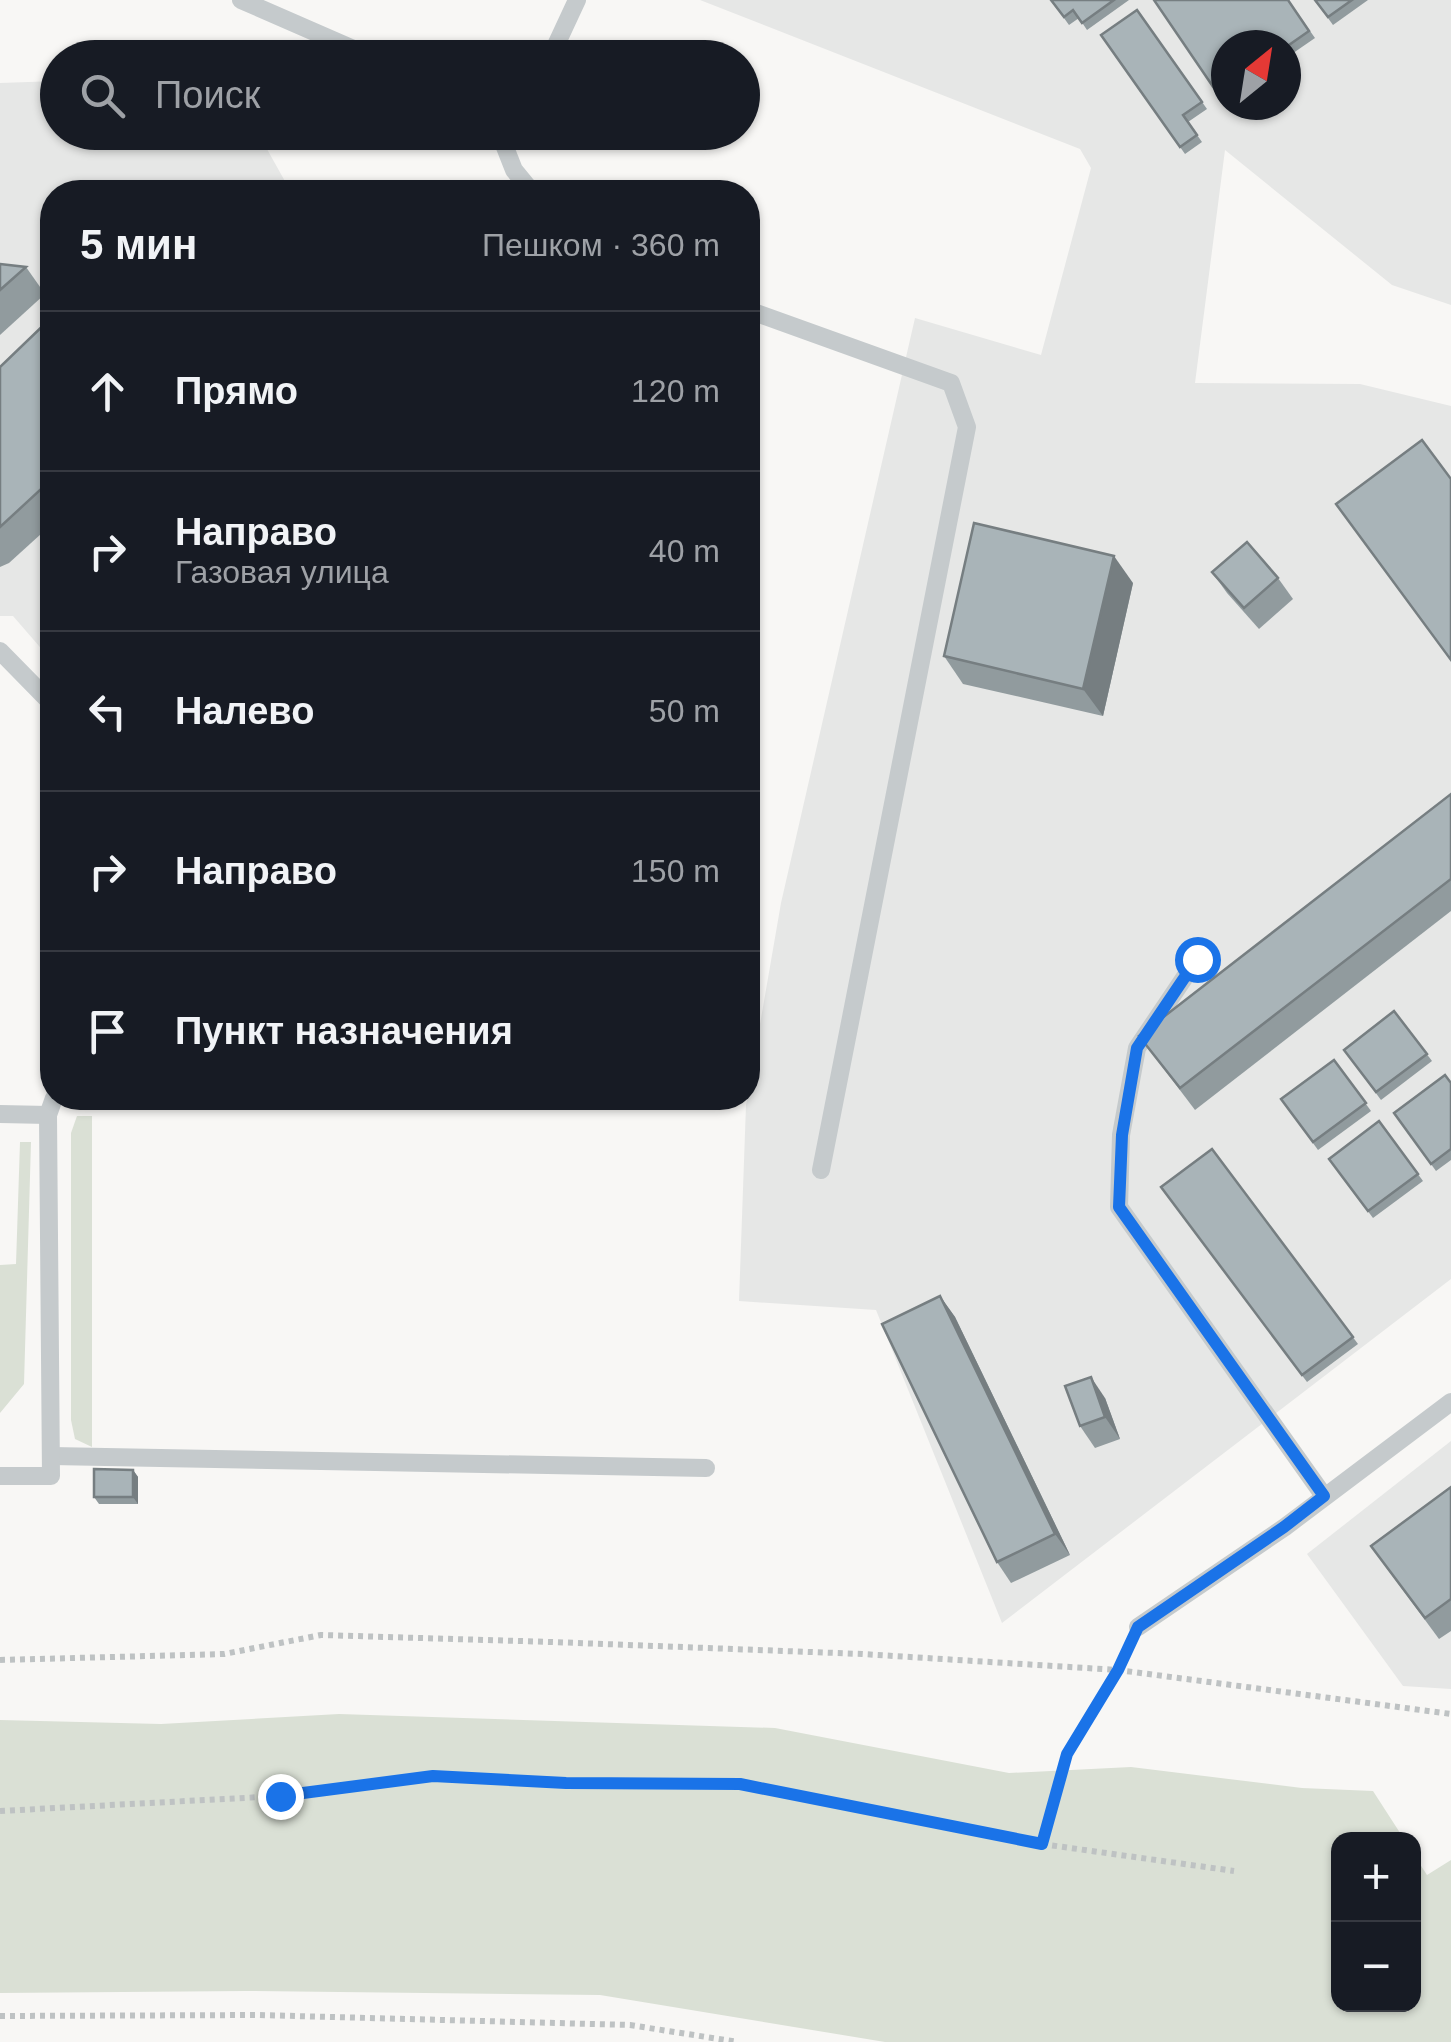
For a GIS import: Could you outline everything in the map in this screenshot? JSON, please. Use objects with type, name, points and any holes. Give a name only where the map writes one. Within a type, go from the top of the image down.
[{"type":"lane","points":[[241,0],[333,40]]},
{"type":"lane","points":[[558,40],[577,0]]},
{"type":"lane","points":[[507,150],[522,180]]},
{"type":"lane","points":[[760,314],[951,382],[967,427],[821,1170]]},
{"type":"lane","points":[[0,651],[40,692]]},
{"type":"lane","points":[[1197,959],[1137,1048],[1122,1135],[1119,1207],[1324,1496]]},
{"type":"lane","points":[[0,1114],[40,1108]]},
{"type":"lane","points":[[0,1476],[51,1476],[51,1110]]},
{"type":"lane","points":[[1138,1627],[1284,1527],[1451,1402]]},
{"type":"lane","points":[[51,1456],[706,1468]]},
{"type":"path","points":[[1042,1844],[1067,1754],[1118,1670],[1138,1627]]},
{"type":"path","points":[[0,1660],[224,1654],[321,1635],[862,1654],[1118,1670],[1451,1714]]},
{"type":"path","points":[[0,1811],[280,1796],[433,1776],[566,1783],[740,1784],[1042,1844],[1234,1871]]},
{"type":"path","points":[[0,2016],[258,2015],[610,2024],[738,2042]]},
{"type":"shaded area","points":[[700,0],[1451,0],[1451,305],[1392,285],[1225,150],[1195,383],[1360,384],[1451,406],[1451,1279],[1002,1623],[876,1310],[739,1301],[746,1110],[760,1110],[760,1024],[781,903],[915,318],[1041,355],[1091,168],[1080,149]]},
{"type":"shaded area","points":[[40,82],[40,150],[268,150],[284,180],[40,180],[40,647],[13,616],[0,616],[0,83]]},
{"type":"shaded area","points":[[77,1116],[92,1116],[92,1447],[75,1439],[71,1420],[71,1133]]},
{"type":"shaded area","points":[[20,1142],[31,1142],[24,1384],[0,1413],[0,1265],[16,1264]]},
{"type":"shaded area","points":[[1451,1441],[1451,1689],[1403,1686],[1307,1554]]},
{"type":"shaded area","points":[[339,1714],[775,1728],[1009,1773],[1131,1767],[1302,1788],[1373,1791],[1399,1832],[1331,1832],[1331,2012],[1421,2012],[1421,1866],[1427,1875],[1451,1860],[1451,2042],[885,2042],[600,1995],[0,1993],[0,1720],[161,1724]]},
{"type":"building","points":[[1051,0],[1114,0],[1082,23],[1073,10],[1064,17]]},
{"type":"building","points":[[1154,0],[1288,0],[1309,31],[1301,37],[1301,30],[1211,30],[1211,84]]},
{"type":"building","points":[[1315,0],[1352,0],[1328,17]]},
{"type":"building","points":[[1137,10],[1202,102],[1183,115],[1197,135],[1180,147],[1101,35]]},
{"type":"building","points":[[0,264],[26,267],[0,290]]},
{"type":"building","points":[[40,329],[40,490],[0,527],[0,367]]},
{"type":"building","points":[[1422,440],[1451,479],[1451,660],[1336,504]]},
{"type":"building","points":[[974,523],[1114,556],[1083,689],[944,656]]},
{"type":"building","points":[[1247,542],[1278,578],[1244,608],[1212,572]]},
{"type":"building","points":[[1451,794],[1451,879],[1180,1088],[1139,1036]]},
{"type":"building","points":[[1394,1011],[1427,1054],[1376,1092],[1344,1050]]},
{"type":"building","points":[[1334,1060],[1366,1103],[1313,1142],[1281,1099]]},
{"type":"building","points":[[1445,1075],[1451,1083],[1451,1149],[1431,1164],[1394,1113]]},
{"type":"building","points":[[1379,1121],[1418,1174],[1368,1211],[1329,1159]]},
{"type":"building","points":[[1212,1149],[1353,1337],[1302,1375],[1161,1187]]},
{"type":"building","points":[[940,1296],[1055,1534],[997,1562],[882,1324]]},
{"type":"building","points":[[1091,1377],[1105,1417],[1080,1426],[1065,1386]]},
{"type":"building","points":[[94,1469],[133,1470],[133,1497],[94,1497]]},
{"type":"building","points":[[1451,1487],[1451,1599],[1425,1618],[1371,1546]]},
{"type":"route","points":[[280,1796],[433,1776],[566,1783],[740,1784],[1042,1844],[1067,1754],[1118,1670],[1138,1627],[1324,1496],[1119,1207],[1122,1135],[1137,1048],[1197,959]]}]
